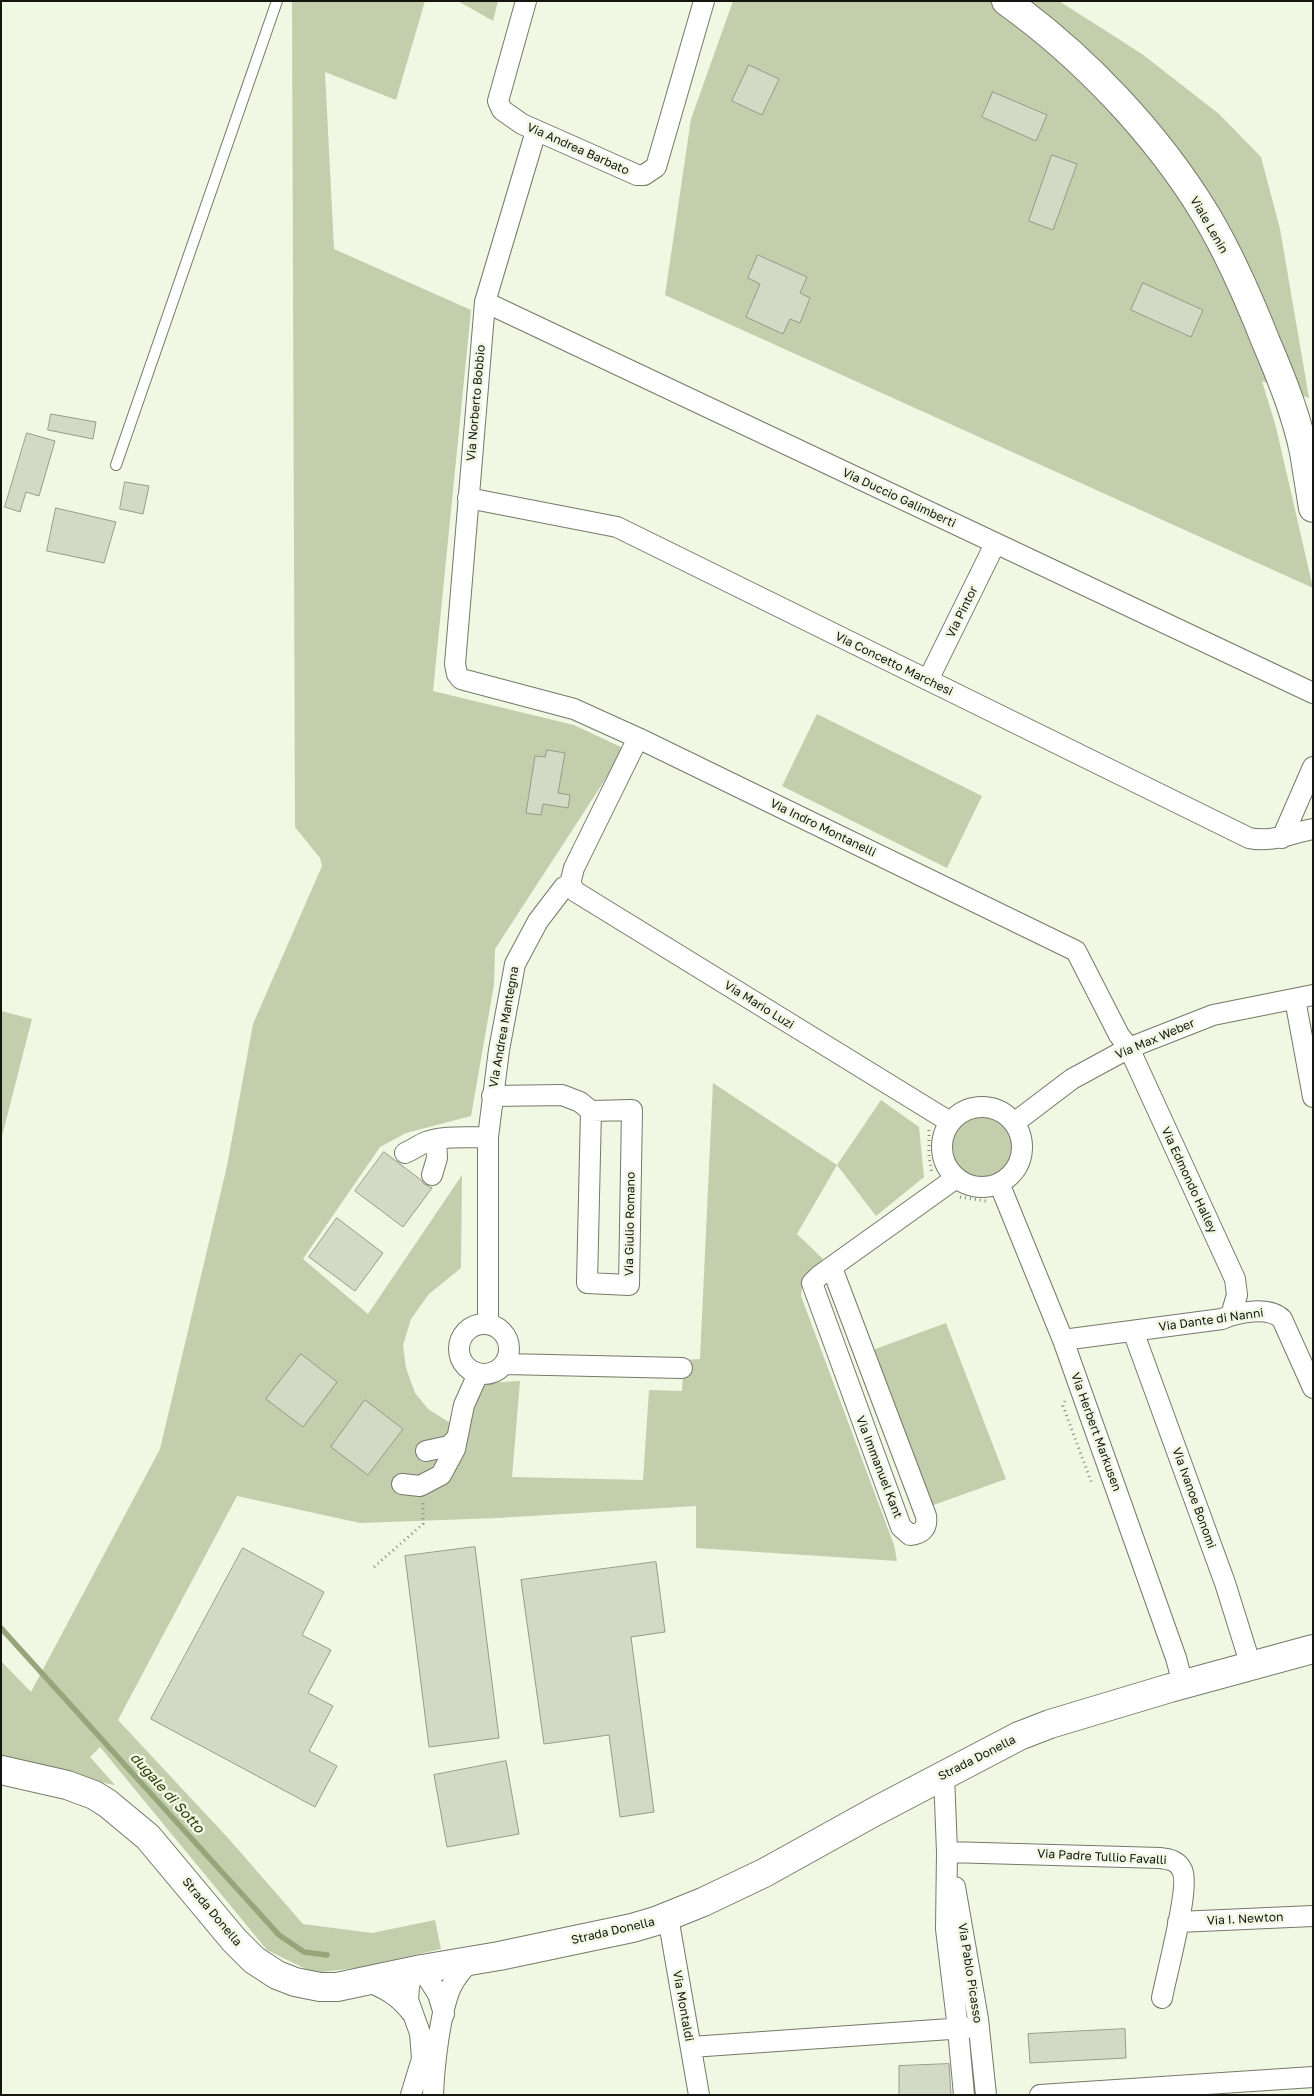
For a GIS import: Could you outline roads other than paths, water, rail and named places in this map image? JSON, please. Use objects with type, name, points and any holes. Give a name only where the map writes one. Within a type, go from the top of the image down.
[{"type":"street","name":"Via Andrea Barbato","points":[[526,1],[498,101],[502,110],[536,131],[637,175],[644,175],[656,167],[704,1]]},
{"type":"street","name":"Viale Lenin","points":[[1006,1],[1042,27],[1114,94],[1166,157],[1206,215],[1250,301],[1286,391],[1304,451],[1313,508]]},
{"type":"street","name":"Via Norberto Bobbio","points":[[462,679],[457,674],[455,664],[485,302],[536,131]]},
{"type":"street","name":"Via Duccio Galimberti","points":[[485,302],[1313,693]]},
{"type":"street","name":"Via Concetto Marchesi","points":[[468,498],[617,527],[1249,838],[1260,840],[1282,838],[1295,832],[1313,829]]},
{"type":"street","name":"Via Pintor","points":[[928,680],[995,544]]},
{"type":"street","name":"Via Indro Montanelli","points":[[462,679],[574,709],[638,738],[1076,951],[1119,1035],[1129,1048]]},
{"type":"street","name":"Via Andrea Mantegna","points":[[488,1323],[488,1137],[492,1096],[515,964],[538,921],[564,887],[570,884],[574,868],[638,738]]},
{"type":"street","points":[[1282,838],[1313,767]]},
{"type":"street","name":"Via Mario Luzi","points":[[570,884],[576,892],[950,1122]]},
{"type":"street","points":[[1304,997],[1313,1097]]},
{"type":"street","name":"Via Max Weber","points":[[1014,1123],[1072,1079],[1129,1048],[1213,1015],[1304,997]]},
{"type":"street","name":"Via Edmondo Halley","points":[[1129,1048],[1235,1282],[1236,1295],[1231,1315]]},
{"type":"street","points":[[492,1096],[562,1095],[580,1102],[591,1111]]},
{"type":"street","points":[[982,1106],[1000,1111],[1014,1123],[1020,1133],[1021,1157],[1009,1177],[999,1184],[978,1187],[941,1179],[949,1170],[943,1159],[941,1146],[944,1134],[950,1122],[959,1114],[970,1108],[982,1106]]},
{"type":"street","name":"Via Giulio Romano","points":[[632,1110],[629,1285],[587,1283],[591,1111],[632,1110]]},
{"type":"street","points":[[405,1153],[426,1142],[436,1140],[488,1137]]},
{"type":"street","points":[[432,1175],[437,1158],[436,1140]]},
{"type":"street","name":"Via Immanuel Kant","points":[[832,1268],[926,1516],[927,1521],[922,1532],[910,1535],[901,1527],[812,1283],[941,1179]]},
{"type":"street","name":"Via Herbert Markusen","points":[[999,1184],[1063,1340],[1176,1658],[1183,1684]]},
{"type":"street","points":[[1235,1282],[1244,1292],[1269,1312]]},
{"type":"street","name":"Via Dante di Nanni","points":[[1063,1340],[1222,1319],[1231,1315],[1269,1312],[1276,1314],[1282,1319],[1313,1388]]},
{"type":"street","points":[[488,1323],[495,1326],[506,1336],[510,1350],[505,1364],[493,1373],[478,1374],[471,1370],[461,1359],[459,1344],[462,1336],[473,1326],[488,1323]]},
{"type":"street","name":"Via Ivanoe Bonomi","points":[[1134,1331],[1225,1583],[1251,1666]]},
{"type":"street","points":[[505,1364],[682,1368]]},
{"type":"street","points":[[411,1485],[441,1475],[455,1449],[464,1405],[478,1374]]},
{"type":"street","points":[[426,1451],[449,1446],[457,1438]]},
{"type":"street","points":[[1313,1649],[1313,1654]]},
{"type":"street","name":"Strada Donella","points":[[1,1770],[73,1787],[99,1798],[120,1812],[143,1832],[166,1857],[242,1950],[269,1971],[295,1982],[320,1987],[337,1987],[632,1928],[668,1917],[757,1876],[944,1775],[1013,1739],[1044,1726],[1183,1684],[1313,1649]]},
{"type":"street","name":"Via Pablo Picasso","points":[[944,1775],[947,1852],[946,1929],[950,2030],[964,2095]]},
{"type":"street","name":"Via Pablo Picasso","points":[[947,1852],[957,1895],[979,2027],[986,2095]]},
{"type":"street","name":"Via Padre Tullio Favalli","points":[[947,1852],[1170,1859],[1177,1863],[1183,1871],[1186,1882],[1162,1998]]},
{"type":"street","name":"Via I. Newton","points":[[1178,1922],[1313,1916]]},
{"type":"street","name":"Via Montaldi","points":[[668,1917],[698,2095]]},
{"type":"street","points":[[433,2095],[434,2074],[450,1988],[460,1972],[472,1960]]},
{"type":"street","points":[[410,2095],[422,2059],[420,2033],[408,2000],[409,1986],[418,1970],[438,1994],[444,2014]]},
{"type":"street","points":[[365,1980],[386,1988],[403,2001],[411,2012]]},
{"type":"street","points":[[691,2048],[979,2027]]},
{"type":"street","points":[[950,2030],[966,2038],[972,2087],[976,2095]]},
{"type":"street","points":[[1040,2095],[1313,2077]]},
{"type":"lane","points":[[116,465],[277,1]]},
{"type":"waterway","name":"dugale di Sotto","points":[[1,1628],[279,1935],[304,1952],[327,1955]]}]
